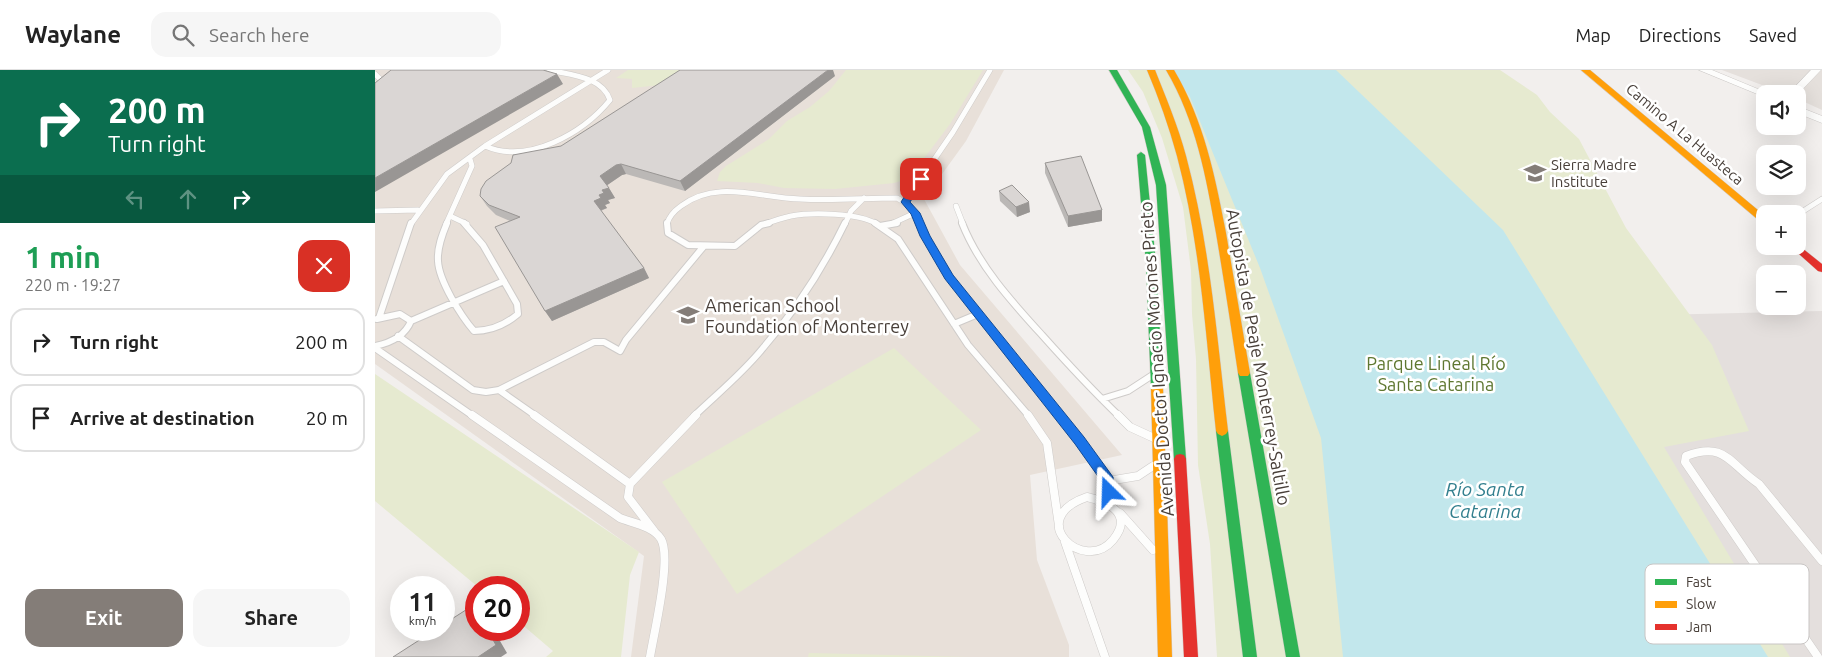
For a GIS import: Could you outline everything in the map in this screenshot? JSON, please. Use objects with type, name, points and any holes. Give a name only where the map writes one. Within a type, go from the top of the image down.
[{"type":"main road","name":"Avenida Doctor Ignacio Morones Prieto","points":[[1113,70],[1127,91],[1146,128],[1161,186],[1178,416],[1191,657]]},
{"type":"main road","points":[[1151,70],[1173,120],[1184,160],[1203,278],[1250,657]]},
{"type":"main road","name":"Autopista de Peaje Monterrey-Saltillo","points":[[1170,70],[1193,114],[1205,156],[1218,218],[1293,657]]},
{"type":"main road","name":"Camino A La Huasteca","points":[[1585,70],[1756,213]]},
{"type":"main road","points":[[1101,73],[1112,87],[1130,124]]},
{"type":"main road","name":"Avenida Doctor Ignacio Morones Prieto","points":[[1138,146],[1145,187],[1157,370],[1165,657]]},
{"type":"main road","points":[[1805,255],[1822,270]]},
{"type":"street","points":[[1802,85],[1816,70]]},
{"type":"street","points":[[1708,71],[1756,90]]},
{"type":"street","points":[[1806,113],[1822,120]]},
{"type":"lane","points":[[485,146],[505,152],[530,148],[553,141],[589,122],[610,100],[607,90],[602,85],[549,70]]},
{"type":"lane","points":[[377,319],[412,221],[418,210],[447,174],[485,146],[608,70]]},
{"type":"lane","points":[[905,202],[953,132],[990,70]]},
{"type":"lane","points":[[375,74],[383,82],[375,93]]},
{"type":"lane","points":[[450,216],[467,224],[483,245],[505,281],[519,310],[511,320],[501,326],[475,331],[456,302],[439,267],[437,258],[450,216],[472,166],[469,159]]},
{"type":"lane","points":[[1105,657],[1059,526],[1047,443],[1030,417],[968,345],[898,239],[880,226],[863,218],[829,214],[791,216],[761,225],[735,246],[688,245],[675,239],[668,233],[666,224],[675,210],[685,202],[708,192],[729,190],[789,199],[897,198],[905,202],[915,213],[925,236],[949,277],[1038,387],[1108,481],[1109,502]]},
{"type":"lane","points":[[650,657],[665,568],[665,551],[662,540],[628,497],[630,484],[748,362],[762,350],[812,285],[828,258],[848,216],[855,205],[865,198]]},
{"type":"lane","points":[[1806,209],[1822,199]]},
{"type":"lane","points":[[956,206],[969,240],[1001,289],[1102,400],[1130,427],[1159,440]]},
{"type":"lane","points":[[375,211],[418,210]]},
{"type":"lane","points":[[880,226],[896,223],[915,213]]},
{"type":"lane","points":[[399,336],[473,390],[499,390],[594,342],[604,342],[619,351],[704,246]]},
{"type":"lane","points":[[411,320],[505,281]]},
{"type":"lane","points":[[377,319],[400,314],[408,316],[411,320]]},
{"type":"lane","points":[[954,324],[978,314]]},
{"type":"lane","points":[[375,347],[399,336],[409,327],[411,320]]},
{"type":"lane","points":[[375,347],[620,518],[656,534]]},
{"type":"lane","points":[[1102,400],[1120,395],[1145,382],[1157,370]]},
{"type":"lane","points":[[499,390],[630,484]]},
{"type":"lane","points":[[1755,564],[1685,462],[1686,456],[1713,449],[1721,451],[1746,476],[1759,484],[1822,561]]},
{"type":"lane","points":[[1108,481],[1144,474],[1152,467],[1160,452]]},
{"type":"lane","points":[[1059,526],[1060,515],[1066,506],[1075,500],[1087,496],[1099,498],[1109,502],[1163,561]]},
{"type":"lane","points":[[1065,542],[1074,548],[1085,551],[1097,551],[1107,546],[1116,539],[1120,530],[1121,520],[1117,510]]},
{"type":"lane","points":[[1809,644],[1818,657]]},
{"type":"shaded area","name":"American School Foundation of Monterrey","points":[[375,70],[1004,70],[966,141],[924,199],[960,265],[1122,455],[1030,475],[1037,560],[1069,645],[1069,657],[631,657],[644,556],[375,364]]},
{"type":"shaded area","points":[[1722,70],[1822,70],[1822,110],[1806,103],[1806,85],[1762,85]]},
{"type":"shaded area","points":[[1806,311],[1822,311],[1822,657],[1770,657],[1763,644],[1809,644],[1809,564],[1716,564],[1574,317],[1756,313],[1756,315],[1806,315]]},
{"type":"green space","points":[[628,70],[680,70],[679,83],[632,88],[632,79],[616,78]]},
{"type":"green space","points":[[846,70],[983,70],[950,124],[913,173],[904,180],[894,183],[835,189],[784,188],[758,183],[717,181],[720,172],[726,166],[769,139],[787,121],[810,107],[829,91]]},
{"type":"green space","name":"Río Santa Catarina","points":[[1128,70],[1500,70],[1537,95],[1550,112],[1579,139],[1626,228],[1712,345],[1749,431],[1664,447],[1734,564],[1645,564],[1645,644],[1782,644],[1790,657],[1217,657],[1210,544],[1198,465],[1196,359],[1191,270],[1183,207],[1162,138],[1143,92]]},
{"type":"green space","points":[[894,348],[981,430],[737,594],[662,482]]},
{"type":"green space","points":[[375,374],[639,552],[630,575],[621,657],[546,657],[553,651],[530,631],[530,576],[465,576],[375,501]]},
{"type":"green space","points":[[809,653],[969,657],[808,657]]},
{"type":"water","name":"Río Santa Catarina","points":[[1172,70],[1336,70],[1503,230],[1710,564],[1645,564],[1645,644],[1760,644],[1768,657],[1343,657],[1321,438],[1260,268],[1190,97]]},
{"type":"building","points":[[391,70],[543,70],[557,74],[375,178],[375,83]]},
{"type":"building","points":[[680,70],[828,70],[680,181],[621,164],[616,165],[600,176],[609,188],[602,190],[604,193],[599,195],[601,198],[594,201],[644,268],[545,311],[495,227],[520,217],[489,205],[480,196],[481,189],[486,181],[511,163],[513,155],[561,146]]},
{"type":"building","points":[[1081,156],[1102,210],[1068,216],[1045,163]]},
{"type":"building","points":[[1012,185],[1029,202],[1016,207],[999,191]]},
{"type":"building","points":[[465,610],[465,641],[494,641],[496,645],[478,657],[393,657],[418,641],[455,641],[455,617]]},
{"type":"traffic: fast","points":[[1113,70],[1146,127],[1161,185],[1180,459]]},
{"type":"traffic: fast","points":[[1141,155],[1151,263],[1157,388]]},
{"type":"traffic: fast","points":[[1244,373],[1293,657]]},
{"type":"traffic: fast","points":[[1222,431],[1250,657]]},
{"type":"traffic: slow","points":[[1151,70],[1168,112],[1192,201],[1200,247],[1222,431]]},
{"type":"traffic: slow","points":[[1170,70],[1182,90],[1191,111],[1205,154],[1215,200],[1244,373]]},
{"type":"traffic: slow","points":[[1585,70],[1756,213]]},
{"type":"traffic: slow","points":[[1157,388],[1165,657]]},
{"type":"traffic: jam","points":[[1806,255],[1822,269]]},
{"type":"traffic: jam","points":[[1180,459],[1191,657]]},
{"type":"place","name":"Sierra Madre Institute","points":[[1535,173]]},
{"type":"place","name":"American School Foundation of Monterrey","points":[[688,315]]},
{"type":"route","points":[[921,179],[905,202],[915,213],[925,236],[949,277],[1079,440],[1108,481],[1109,492]]},
{"type":"park label","name":"Parque Lineal Río Santa Catarina","points":[[1436,373]]}]
